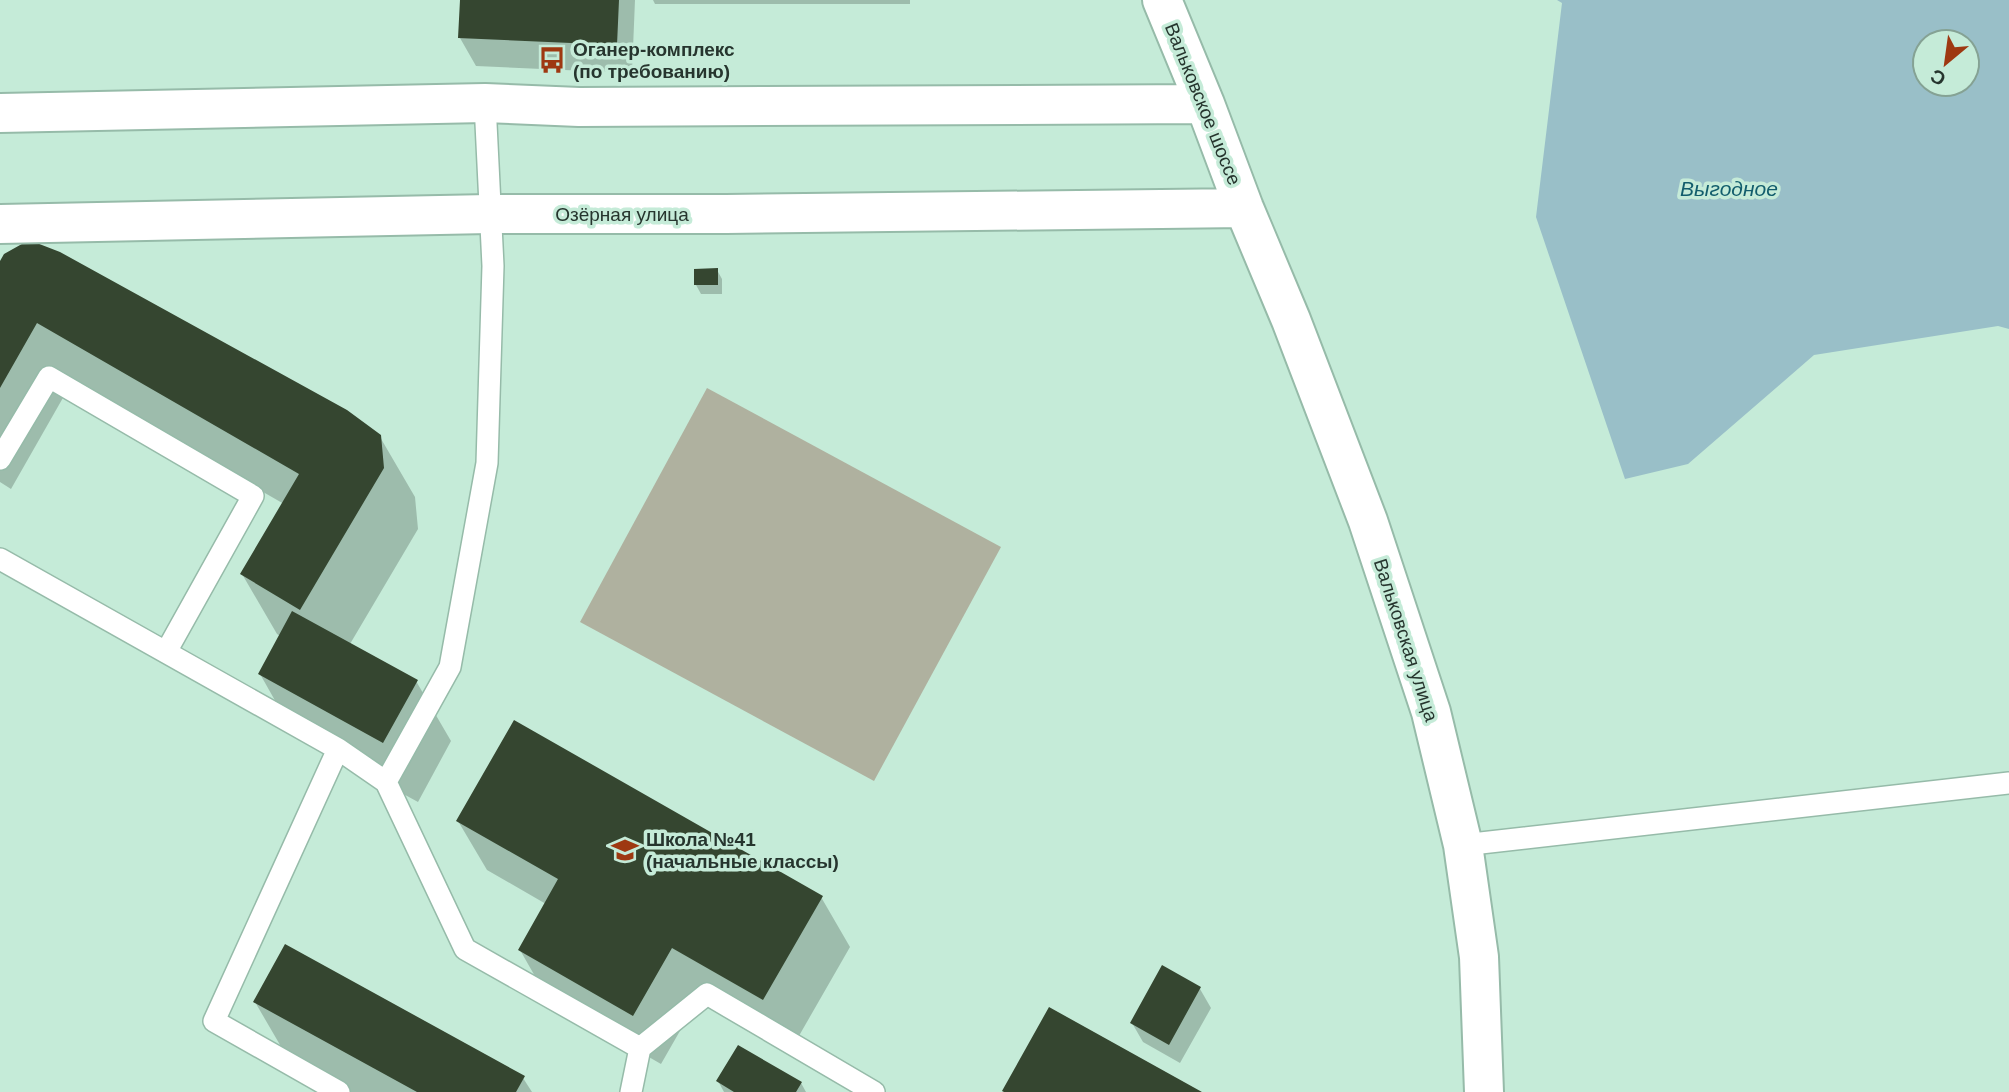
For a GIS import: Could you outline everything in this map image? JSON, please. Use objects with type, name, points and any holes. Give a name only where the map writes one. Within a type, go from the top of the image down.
[{"type":"main road","name":"Вальковское шоссе","points":[[1162,0],[1244,208]]},
{"type":"main road","points":[[0,113],[485,103],[579,107],[1205,104]]},
{"type":"main road","name":"Озёрная улица","points":[[0,224],[489,214],[726,215],[1244,208]]},
{"type":"main road","name":"Вальковская улица","points":[[1244,208],[1291,320],[1368,521],[1431,712],[1464,845],[1479,957],[1484,1092]]},
{"type":"lane","points":[[386,782],[450,667],[487,463],[493,266],[485,103]]},
{"type":"lane","points":[[0,459],[49,377],[253,496],[166,652]]},
{"type":"lane","points":[[0,559],[338,749],[386,782],[465,949],[640,1048]]},
{"type":"lane","points":[[338,749],[214,1021],[339,1092]]},
{"type":"lane","points":[[1464,845],[2009,783]]},
{"type":"lane","points":[[632,1092],[640,1048],[707,994],[874,1092]]},
{"type":"green space","points":[[707,388],[1001,547],[874,781],[580,622]]},
{"type":"water","name":"Выгодное","points":[[1557,0],[2009,0],[2009,329],[1998,326],[1814,355],[1688,464],[1625,479],[1536,217],[1562,3]]},
{"type":"building","points":[[460,0],[619,0],[617,45],[458,38]]},
{"type":"building","points":[[29,240],[60,252],[347,410],[381,435],[384,468],[300,610],[240,574],[299,474],[37,323],[0,388],[0,261],[4,254]]},
{"type":"building","points":[[718,268],[718,285],[694,285],[694,269]]},
{"type":"building","points":[[292,611],[418,680],[383,743],[258,674]]},
{"type":"building","name":"Школа №41 (начальные классы)","points":[[514,720],[823,896],[763,1000],[672,948],[633,1016],[518,950],[558,879],[456,821]]},
{"type":"building","points":[[285,944],[525,1076],[516,1092],[417,1092],[253,1002]]},
{"type":"building","points":[[1162,965],[1201,987],[1169,1045],[1130,1023]]},
{"type":"building","points":[[1049,1007],[1202,1092],[1002,1091]]},
{"type":"building","points":[[738,1045],[802,1082],[796,1092],[734,1092],[716,1081]]},
{"type":"place","name":"Оганер-комплекс (по требованию)","points":[[552,60]]},
{"type":"place","name":"Школа №41 (начальные классы)","points":[[625,850]]}]
